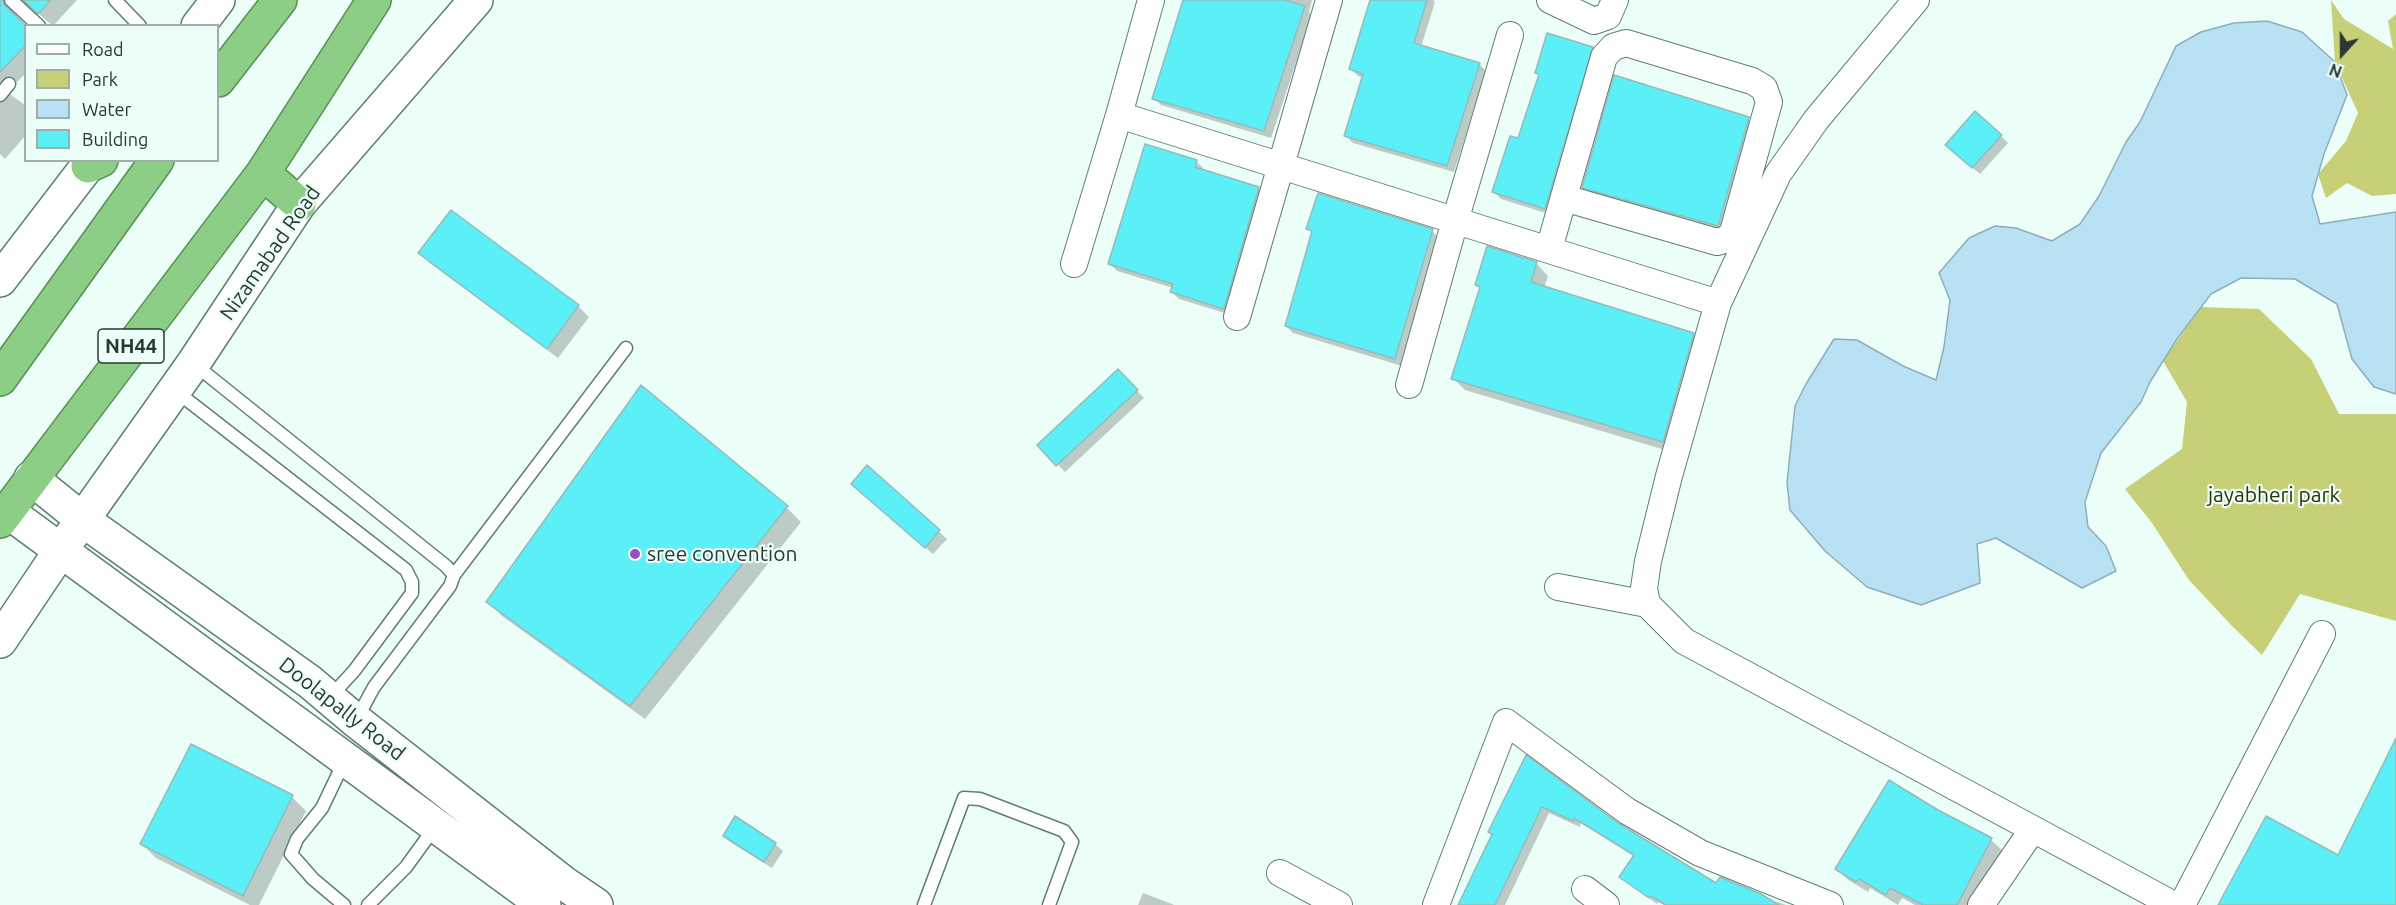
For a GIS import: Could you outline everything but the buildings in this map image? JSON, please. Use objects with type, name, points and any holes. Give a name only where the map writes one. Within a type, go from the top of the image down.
[{"type":"highway","points":[[219,79],[280,0]]},
{"type":"highway","name":"NH44","points":[[4,516],[263,172],[374,0]]},
{"type":"highway","points":[[0,379],[156,162]]},
{"type":"highway","points":[[263,172],[299,204]]},
{"type":"main road","name":"Nizamabad Road","points":[[61,550],[193,364],[299,204],[476,0]]},
{"type":"main road","points":[[0,280],[94,162]]},
{"type":"main road","name":"Doolapally Road","points":[[31,478],[82,520],[200,602],[330,698],[565,884],[596,905]]},
{"type":"main road","name":"Doolapally Road","points":[[4,516],[61,550],[544,905]]},
{"type":"main road","points":[[0,641],[61,550]]},
{"type":"street","points":[[1074,264],[1151,0]]},
{"type":"street","points":[[1237,317],[1329,0]]},
{"type":"street","points":[[1550,0],[1594,21],[1608,16],[1615,0]]},
{"type":"street","points":[[1564,198],[1717,242],[1727,239],[1754,199],[1778,174],[1816,120],[1916,0]]},
{"type":"street","points":[[1409,385],[1510,35]]},
{"type":"street","points":[[1549,249],[1604,57],[1612,47],[1626,43],[1752,81],[1764,88],[1769,102],[1754,199],[1718,303],[1669,476],[1648,561],[1644,588],[1647,604],[1684,642],[2174,905]]},
{"type":"street","points":[[1119,115],[1718,303]]},
{"type":"street","points":[[1558,587],[1647,604]]},
{"type":"street","points":[[2182,905],[2322,634]]},
{"type":"street","points":[[1436,905],[1506,722],[1627,811],[1700,853],[1830,905]]},
{"type":"street","points":[[1981,905],[2033,829]]},
{"type":"street","points":[[1280,873],[1339,905]]},
{"type":"street","points":[[1585,889],[1606,905]]},
{"type":"lane","points":[[11,0],[37,24]]},
{"type":"lane","points":[[115,0],[139,24]]},
{"type":"lane","points":[[0,95],[9,84]]},
{"type":"lane","points":[[355,720],[374,687],[450,586],[454,575],[626,348]]},
{"type":"lane","points":[[193,364],[446,566],[454,575]]},
{"type":"lane","points":[[174,390],[406,570],[412,582],[412,593],[354,671],[330,698]]},
{"type":"lane","points":[[344,905],[313,879],[291,854],[297,839],[322,808],[345,758]]},
{"type":"lane","points":[[924,905],[964,798],[980,799],[1064,831],[1072,842],[1049,905]]},
{"type":"lane","points":[[368,905],[406,867],[436,825]]},
{"type":"green space","points":[[2331,0],[2344,19],[2393,49],[2388,21],[2396,14],[2396,194],[2372,196],[2347,183],[2326,198],[2318,174],[2346,141],[2358,113],[2335,62]]},
{"type":"green space","name":"jayabheri park","points":[[2201,307],[2259,309],[2311,359],[2339,414],[2396,414],[2396,621],[2300,594],[2262,655],[2189,580],[2152,523],[2125,489],[2182,449],[2187,402],[2163,361]]},
{"type":"water","points":[[2267,21],[2302,32],[2335,62],[2347,95],[2324,154],[2312,196],[2320,224],[2396,212],[2396,394],[2374,387],[2352,359],[2337,304],[2295,279],[2241,278],[2211,294],[2177,339],[2150,382],[2141,402],[2101,453],[2085,502],[2088,527],[2106,546],[2116,571],[2082,588],[1996,538],[1977,544],[1980,583],[1921,605],[1867,587],[1825,551],[1790,510],[1787,483],[1795,406],[1834,339],[1857,340],[1903,366],[1936,380],[1944,347],[1950,300],[1939,273],[1969,238],[1995,226],[2016,228],[2052,241],[2080,224],[2099,196],[2126,142],[2140,122],[2176,46],[2201,32],[2234,23]]},
{"type":"place","name":"sree convention","points":[[635,554]]}]
